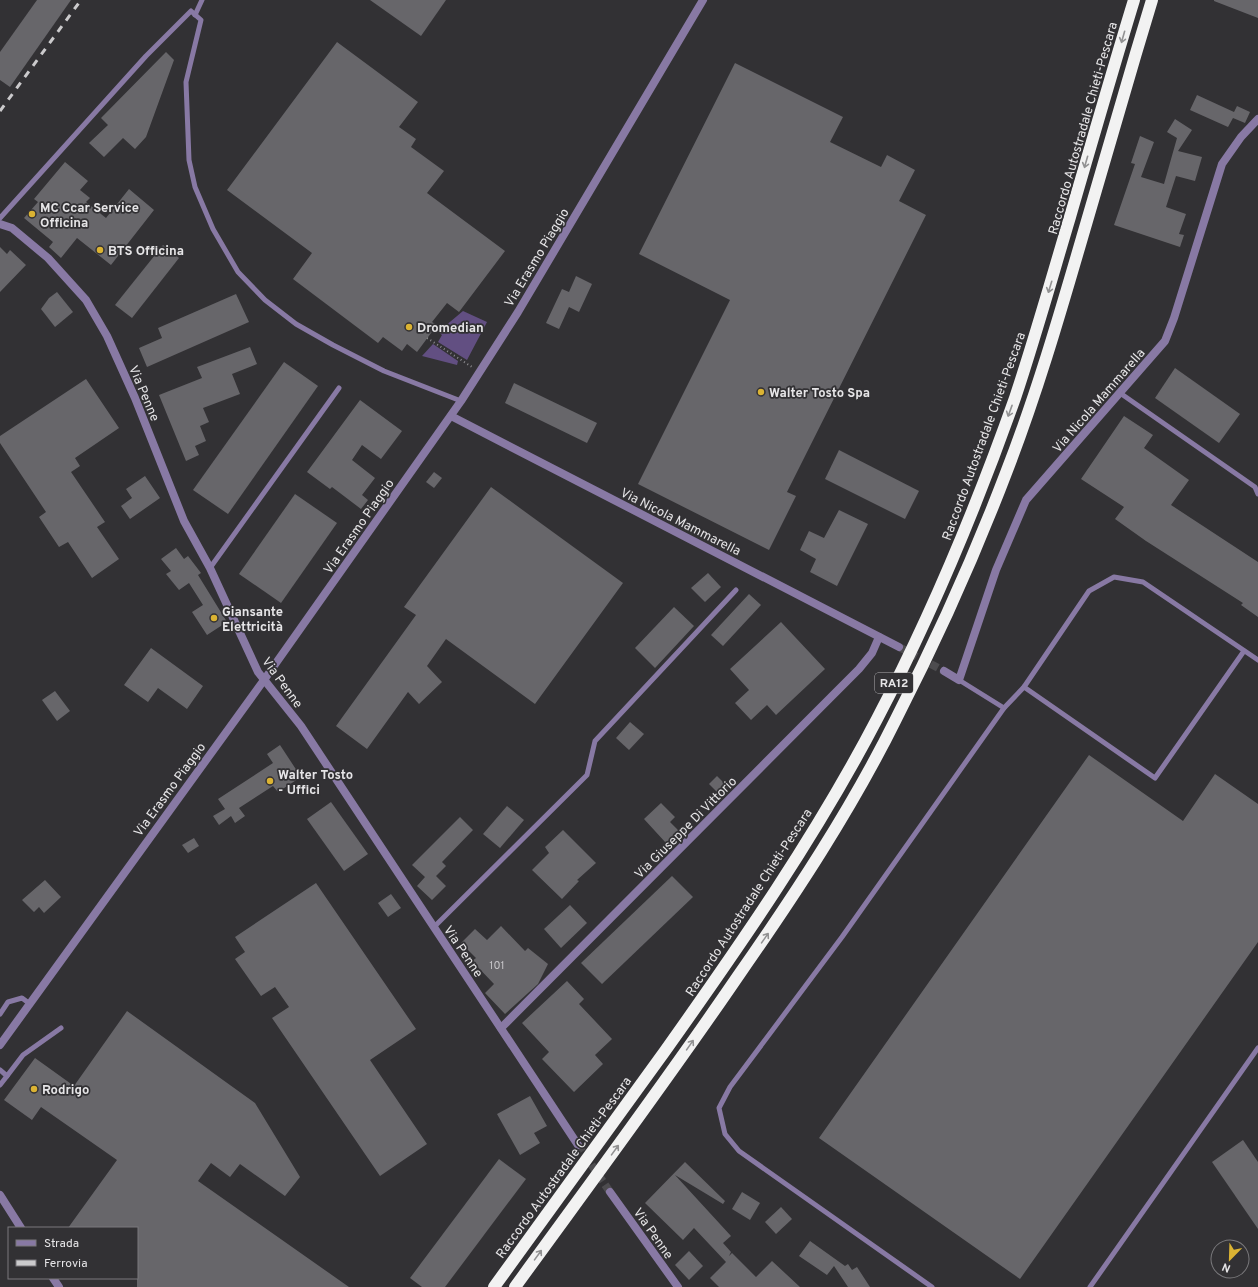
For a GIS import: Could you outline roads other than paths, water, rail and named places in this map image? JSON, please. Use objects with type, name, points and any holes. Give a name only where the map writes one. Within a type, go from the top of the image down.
[{"type":"highway","name":"Raccordo Autostradale Chieti-Pescara","points":[[494,1287],[762,912],[825,812],[877,720],[932,607],[953,559],[1007,421],[1048,292],[1134,0]]},
{"type":"highway","name":"RA12","points":[[515,1287],[675,1067],[778,919],[847,808],[895,722],[973,556],[1021,432],[1063,304],[1152,0]]},
{"type":"street","name":"Via Erasmo Piaggio","points":[[0,1044],[264,680],[451,416],[518,312],[703,0]]},
{"type":"street","name":"Via Nicola Mammarella","points":[[959,680],[996,570],[1026,500],[1165,340],[1174,318],[1222,164],[1241,137],[1258,120]]},
{"type":"street","name":"Via Penne","points":[[0,224],[12,228],[48,258],[86,300],[110,343],[135,398],[184,521],[210,568],[258,672],[300,726],[578,1145]]},
{"type":"street","name":"Via Nicola Mammarella","points":[[451,416],[899,647]]},
{"type":"street","name":"Via Giuseppe Di Vittorio","points":[[501,1028],[859,669],[872,653],[879,637]]},
{"type":"street","points":[[944,671],[959,680]]},
{"type":"street","name":"Via Penne","points":[[610,1192],[678,1287]]},
{"type":"street","points":[[0,1195],[20,1227]]},
{"type":"lane","points":[[195,14],[202,0]]},
{"type":"lane","points":[[0,218],[146,56],[191,11],[201,20],[186,82],[189,160],[195,187],[213,230],[238,272],[265,300],[296,324],[384,372],[461,401]]},
{"type":"lane","points":[[210,568],[339,388]]},
{"type":"lane","points":[[1120,393],[1255,487],[1258,494]]},
{"type":"lane","points":[[932,1287],[740,1151],[725,1134],[719,1108],[730,1087],[842,937],[1004,708],[1024,687],[1089,591],[1114,577],[1143,582],[1258,660]]},
{"type":"lane","points":[[434,927],[587,775],[595,741],[736,590]]},
{"type":"lane","points":[[1024,687],[1155,778],[1244,651]]},
{"type":"lane","points":[[959,680],[1004,708]]},
{"type":"lane","points":[[0,1014],[8,1002],[22,998],[30,1004]]},
{"type":"lane","points":[[0,1085],[23,1055],[61,1028]]},
{"type":"lane","points":[[1090,1287],[1258,1048]]},
{"type":"lane","points":[[0,1070],[7,1076]]},
{"type":"tunnel","points":[[899,647],[944,671]]},
{"type":"tunnel","points":[[578,1145],[610,1192]]},
{"type":"railway","points":[[0,111],[81,0]]},
{"type":"place","name":"MC Ccar Service Officina","points":[[32,214]]},
{"type":"place","name":"BTS Officina","points":[[100,250]]},
{"type":"place","name":"Dromedian","points":[[409,327]]},
{"type":"place","name":"Walter Tosto Spa","points":[[761,392]]},
{"type":"place","name":"Giansante Elettricità","points":[[214,618]]},
{"type":"place","name":"Walter Tosto - Uffici","points":[[270,781]]},
{"type":"place","name":"Rodrigo","points":[[34,1089]]}]
